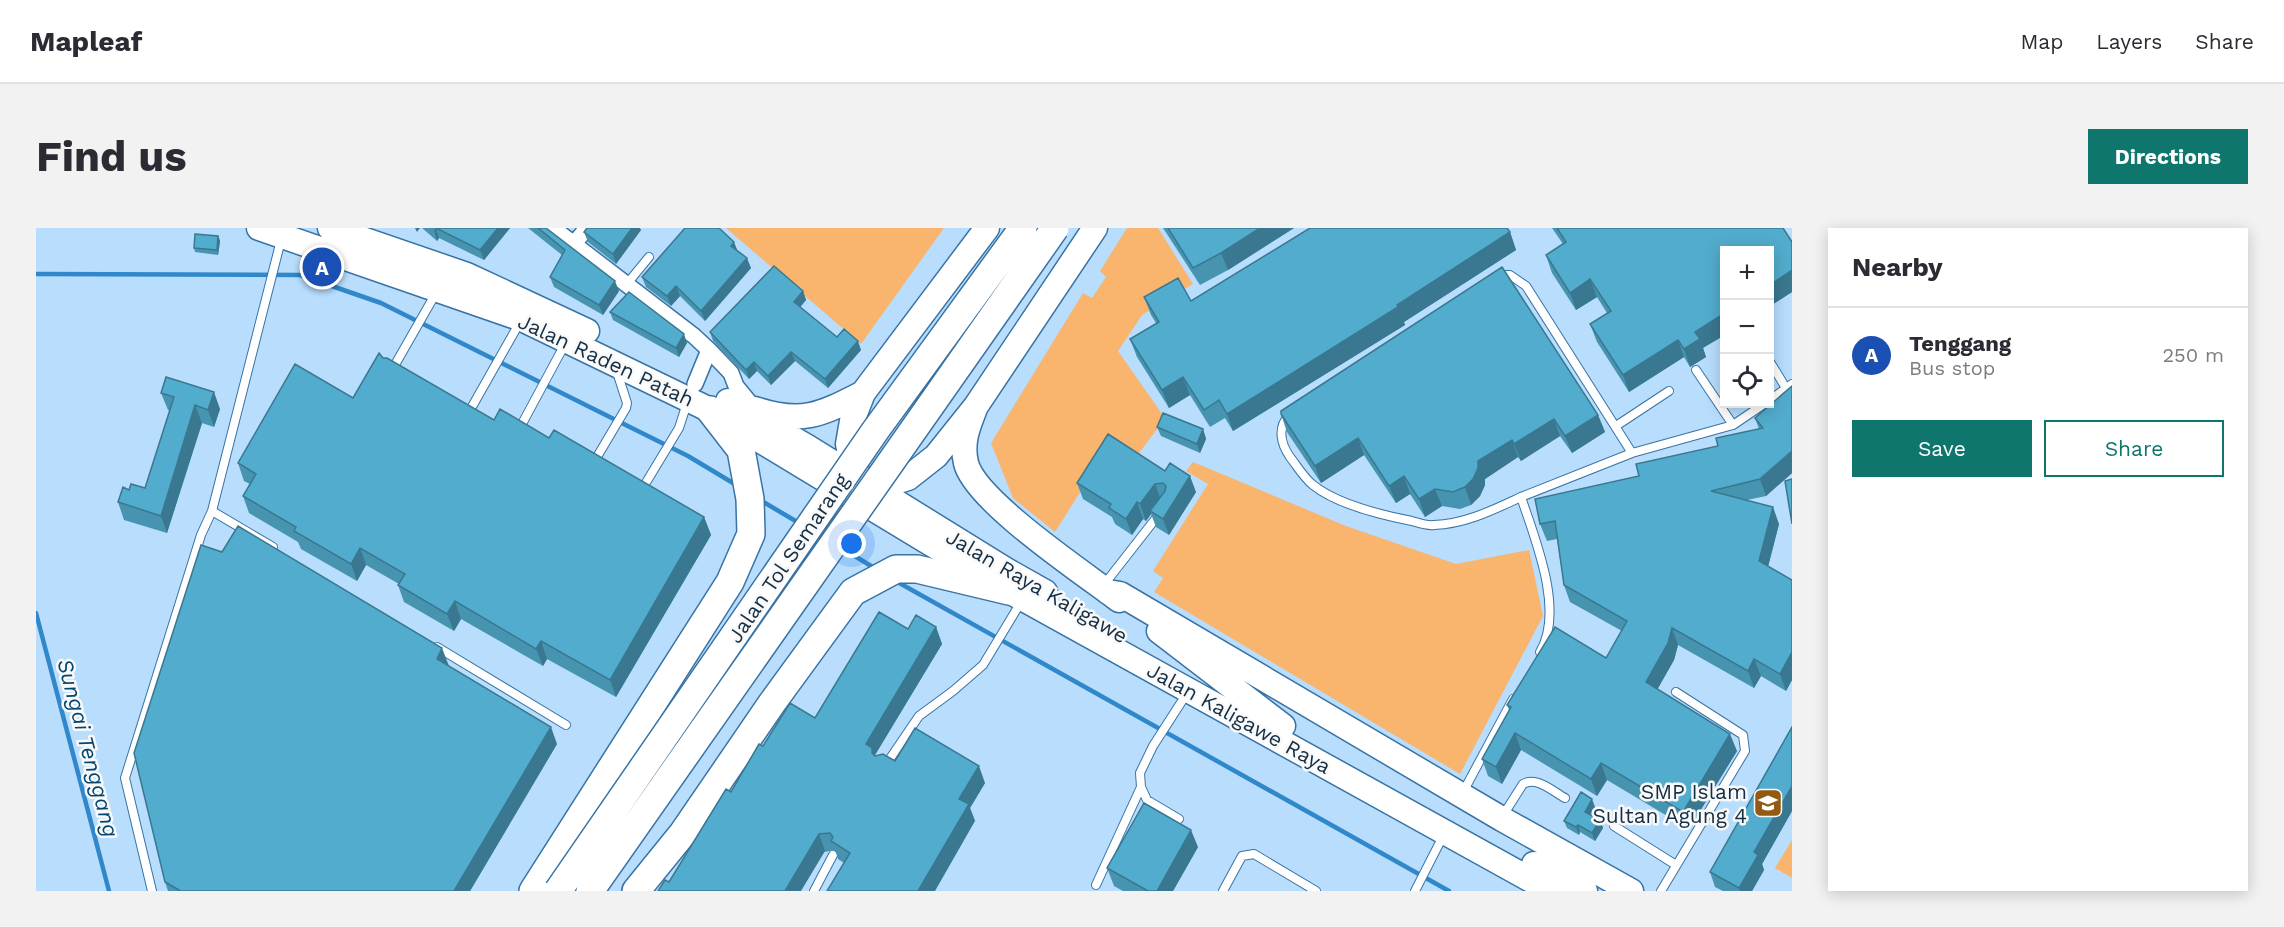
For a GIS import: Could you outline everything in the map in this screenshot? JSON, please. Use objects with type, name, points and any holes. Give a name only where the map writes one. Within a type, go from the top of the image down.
[{"type":"highway","name":"Jalan Raden Patah","points":[[259,228],[517,328],[567,339],[613,362],[702,397],[787,456],[929,544]]},
{"type":"highway","name":"Jalan Raden Patah","points":[[330,228],[467,275],[531,303],[702,397],[809,448],[855,478]]},
{"type":"highway","points":[[929,544],[861,486],[855,478],[848,444],[852,421],[863,393],[987,228]]},
{"type":"highway","name":"Jalan Tol Semarang","points":[[558,891],[875,431],[1023,228]]},
{"type":"highway","name":"Jalan Tol Semarang","points":[[590,891],[1054,228]]},
{"type":"highway","points":[[787,456],[855,478],[889,484],[908,478],[936,456],[976,406],[1095,228]]},
{"type":"highway","points":[[702,397],[797,418],[828,411],[863,393]]},
{"type":"highway","points":[[533,891],[730,582],[751,534],[750,499],[741,450],[702,397]]},
{"type":"highway","points":[[976,406],[964,442],[966,465],[972,477],[998,507],[1283,726]]},
{"type":"highway","name":"Jalan Raya Kaligawe","points":[[855,478],[1006,570],[1283,726]]},
{"type":"highway","name":"Jalan Kaligawe Raya","points":[[929,544],[1022,604],[1551,891]]},
{"type":"highway","points":[[636,891],[683,832],[772,703],[853,592],[896,568],[917,569],[1022,604],[1179,705],[1436,848],[1520,891]]},
{"type":"highway","points":[[1105,590],[1120,594],[1210,645],[1329,718],[1631,891]]},
{"type":"highway","name":"Jalan Kaligawe Raya","points":[[1283,726],[1585,891]]},
{"type":"street","points":[[553,228],[694,336],[731,373],[736,386],[754,408]]},
{"type":"street","points":[[573,245],[587,228]]},
{"type":"street","points":[[702,397],[709,350]]},
{"type":"lane","points":[[152,891],[125,778],[201,535],[212,511],[266,294],[283,236]]},
{"type":"lane","points":[[626,285],[649,257]]},
{"type":"lane","points":[[1495,275],[1510,276],[1526,286],[1632,453]]},
{"type":"lane","points":[[392,370],[435,295]]},
{"type":"lane","points":[[469,412],[517,328]]},
{"type":"lane","points":[[523,422],[567,339]]},
{"type":"lane","points":[[594,462],[610,438],[627,403],[613,362]]},
{"type":"lane","points":[[1774,367],[1789,386],[1774,397]]},
{"type":"lane","points":[[1696,370],[1733,425]]},
{"type":"lane","points":[[1616,426],[1669,391]]},
{"type":"lane","points":[[647,481],[702,397]]},
{"type":"lane","points":[[1301,406],[1284,421],[1281,430],[1284,447],[1313,485],[1325,493],[1373,514],[1433,525],[1480,516],[1521,497],[1632,453],[1733,425],[1758,408]]},
{"type":"lane","points":[[1521,497],[1535,537],[1549,595],[1550,627],[1537,657]]},
{"type":"lane","points":[[1105,590],[1166,504]]},
{"type":"lane","points":[[212,511],[283,554]]},
{"type":"lane","points":[[884,768],[919,716],[983,665],[1022,604]]},
{"type":"lane","points":[[424,639],[566,725]]},
{"type":"lane","points":[[1462,795],[1495,729],[1519,688]]},
{"type":"lane","points":[[1661,891],[1745,751],[1746,744],[1743,735],[1676,693]]},
{"type":"lane","points":[[1179,705],[1153,746],[1140,773],[1141,787],[1147,800],[1179,819]]},
{"type":"lane","points":[[1502,819],[1523,784],[1529,781],[1535,780],[1565,798]]},
{"type":"lane","points":[[1096,885],[1141,787]]},
{"type":"lane","points":[[1614,826],[1676,865]]},
{"type":"lane","points":[[1415,891],[1436,848]]},
{"type":"lane","points":[[1223,891],[1242,856],[1254,854],[1316,891]]},
{"type":"lane","points":[[814,891],[833,855]]},
{"type":"shaded area","points":[[726,228],[944,228],[861,344]]},
{"type":"shaded area","points":[[1127,228],[1158,228],[1193,284],[1142,315],[1118,351],[1164,420],[1136,457],[1111,443],[1055,532],[1013,498],[991,443],[1083,293],[1092,298],[1106,277],[1100,271]]},
{"type":"shaded area","points":[[1193,462],[1346,526],[1456,564],[1529,550],[1543,616],[1460,774],[1154,592],[1163,578],[1153,571],[1208,484],[1186,471]]},
{"type":"shaded area","points":[[1792,840],[1792,878],[1775,868]]},
{"type":"building","points":[[436,228],[498,228],[480,250]]},
{"type":"building","points":[[538,228],[546,228],[615,281],[599,305],[550,277],[565,250]]},
{"type":"building","points":[[587,228],[632,228],[613,254],[584,232]]},
{"type":"building","points":[[685,228],[719,228],[734,242],[731,246],[747,258],[701,311],[676,286],[667,296],[642,277]]},
{"type":"building","points":[[1168,228],[1260,228],[1193,268]]},
{"type":"building","points":[[1310,228],[1507,228],[1510,232],[1397,305],[1398,307],[1227,414],[1219,400],[1204,410],[1183,377],[1162,390],[1130,339],[1159,322],[1144,297],[1178,278],[1191,301]]},
{"type":"building","points":[[1557,228],[1783,228],[1792,242],[1792,270],[1774,282],[1774,246],[1720,246],[1720,316],[1695,332],[1700,339],[1684,349],[1678,340],[1623,375],[1590,324],[1611,311],[1590,279],[1570,293],[1546,255],[1566,242]]},
{"type":"building","points":[[195,234],[218,236],[217,250],[194,248]]},
{"type":"building","points":[[774,266],[803,291],[794,302],[837,337],[844,329],[858,341],[825,379],[791,352],[768,376],[754,362],[746,370],[710,332]]},
{"type":"building","points":[[1502,267],[1598,415],[1565,436],[1554,419],[1514,444],[1512,440],[1478,461],[1478,468],[1473,479],[1465,487],[1453,492],[1435,489],[1419,499],[1404,476],[1389,486],[1358,438],[1315,466],[1281,411]]},
{"type":"building","points":[[629,292],[684,334],[676,348],[610,312]]},
{"type":"building","points":[[379,353],[383,358],[387,358],[494,420],[500,409],[549,438],[554,430],[704,517],[610,680],[541,641],[536,649],[455,601],[447,614],[398,585],[405,574],[360,548],[351,564],[294,531],[296,527],[243,496],[256,474],[238,463],[295,364],[353,398]]},
{"type":"building","points":[[166,377],[214,392],[208,410],[195,405],[161,516],[118,502],[123,487],[129,490],[131,484],[145,488],[174,397],[161,393]]},
{"type":"building","points":[[1792,386],[1792,451],[1760,479],[1711,491],[1773,507],[1759,561],[1792,580],[1792,652],[1780,674],[1754,659],[1748,671],[1672,628],[1668,643],[1646,682],[1730,734],[1683,812],[1601,763],[1591,779],[1515,733],[1496,767],[1482,759],[1511,707],[1507,705],[1555,627],[1606,658],[1627,621],[1564,585],[1555,521],[1540,524],[1535,499],[1639,476],[1636,464],[1718,446],[1716,438],[1763,428],[1755,418],[1767,408],[1774,408],[1774,402]]},
{"type":"building","points":[[1163,413],[1203,429],[1197,444],[1157,427]]},
{"type":"building","points":[[1108,434],[1165,471],[1170,463],[1190,476],[1163,519],[1150,511],[1165,491],[1166,486],[1163,483],[1155,484],[1140,504],[1137,502],[1126,519],[1109,508],[1111,504],[1077,483]]},
{"type":"building","points":[[1792,479],[1792,524],[1785,481]]},
{"type":"building","points":[[238,526],[442,648],[437,659],[551,727],[454,891],[179,891],[165,882],[134,753],[201,545],[222,552]]},
{"type":"building","points":[[879,612],[908,629],[916,615],[936,627],[866,744],[872,748],[875,756],[883,754],[895,761],[915,728],[979,766],[959,799],[969,804],[918,891],[827,891],[850,853],[831,841],[833,837],[830,833],[819,834],[785,891],[658,891],[665,880],[669,882],[726,789],[731,792],[759,744],[763,746],[790,703],[815,718]]},
{"type":"building","points":[[1792,727],[1792,786],[1754,852],[1758,855],[1739,888],[1710,872]]},
{"type":"building","points":[[1581,792],[1592,799],[1585,812],[1600,820],[1592,833],[1578,825],[1576,827],[1564,821]]},
{"type":"building","points":[[1144,803],[1191,830],[1157,891],[1148,891],[1107,868]]},
{"type":"waterway","points":[[36,274],[300,275],[381,303],[688,456],[738,486]]},
{"type":"waterway","points":[[760,500],[799,523]]},
{"type":"waterway","points":[[840,547],[876,569]]},
{"type":"waterway","points":[[894,580],[1449,891]]},
{"type":"waterway","name":"Sungai Tenggang","points":[[36,613],[109,891]]},
{"type":"place","name":"Tenggang","points":[[322,267]]},
{"type":"place","name":"SMP Islam Sultan Agung 4","points":[[1768,803]]}]
